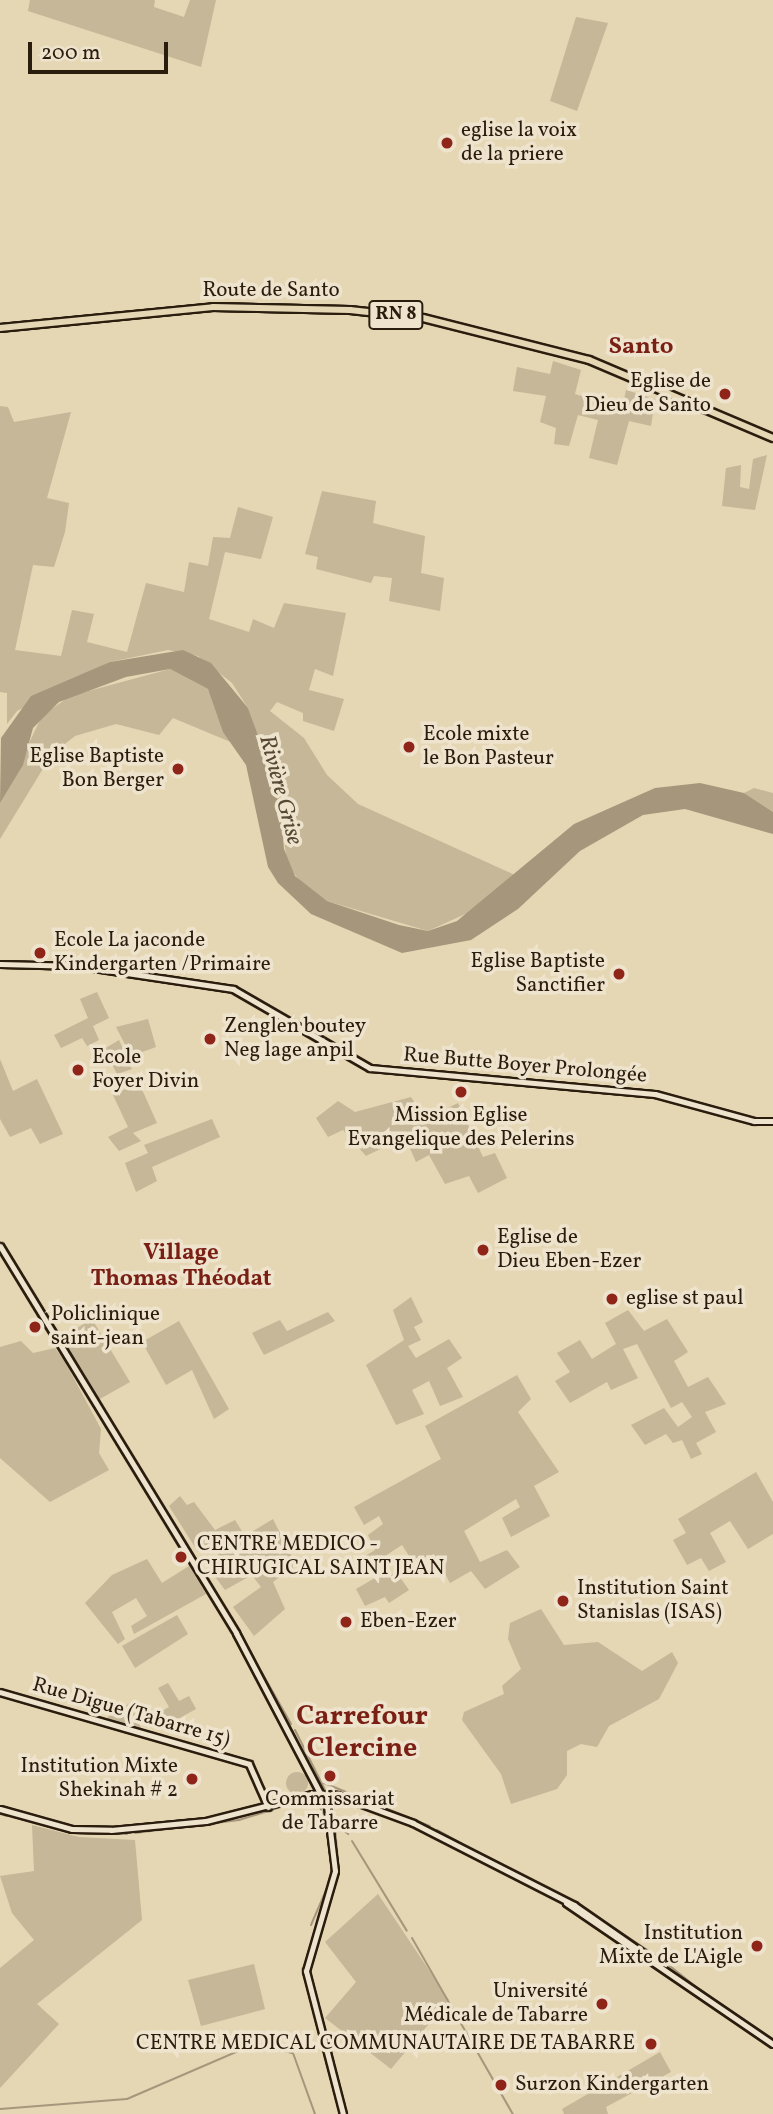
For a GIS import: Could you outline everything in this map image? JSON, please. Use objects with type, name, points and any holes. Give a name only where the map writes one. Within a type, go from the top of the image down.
[{"type":"main road","name":"Route de Santo","points":[[0,328],[213,307],[350,310],[423,318],[589,360],[773,438]]},
{"type":"street","name":"Rue Butte Boyer Prolongée","points":[[0,964],[80,966],[233,989],[370,1068],[655,1094],[754,1121],[773,1121]]},
{"type":"street","points":[[0,1246],[236,1633],[308,1759],[318,1793],[332,1822],[336,1858],[306,1971],[343,2114]]},
{"type":"street","name":"Rue Digue (Tabarre 15)","points":[[0,1692],[249,1764],[268,1807]]},
{"type":"street","points":[[0,1809],[72,1829],[111,1830],[206,1821],[318,1793],[413,1824],[566,1903],[773,2044]]},
{"type":"shaded area","points":[[30,0],[155,0],[154,7],[184,17],[190,0],[216,0],[201,67],[28,11]]},
{"type":"shaded area","points":[[576,17],[608,23],[577,111],[550,101]]},
{"type":"shaded area","points":[[553,361],[581,370],[575,394],[622,409],[626,390],[655,399],[651,426],[629,421],[617,465],[589,458],[598,420],[578,415],[569,446],[554,444],[556,428],[540,422],[546,396],[513,391],[517,367],[550,374]]},
{"type":"shaded area","points":[[0,406],[8,407],[14,422],[71,412],[47,498],[69,503],[65,532],[54,567],[33,565],[15,650],[61,656],[72,610],[94,614],[87,642],[127,652],[146,583],[184,592],[189,562],[208,566],[213,537],[230,538],[238,507],[273,517],[261,559],[225,552],[209,619],[249,632],[253,619],[274,628],[284,603],[346,613],[333,676],[315,669],[309,690],[344,699],[334,731],[303,721],[303,713],[277,702],[270,711],[304,738],[327,775],[358,804],[515,875],[483,906],[428,931],[327,901],[305,888],[287,864],[279,793],[248,708],[232,683],[198,656],[168,650],[110,662],[17,711],[7,724],[7,693],[0,692]]},
{"type":"shaded area","points":[[767,455],[755,510],[722,506],[726,468],[741,465],[740,487],[749,489],[753,459]]},
{"type":"shaded area","points":[[322,491],[376,501],[373,523],[425,536],[421,573],[444,578],[440,611],[389,601],[392,578],[374,576],[371,583],[316,569],[318,557],[305,554]]},
{"type":"shaded area","points":[[183,650],[211,663],[248,708],[279,792],[284,849],[295,876],[327,901],[399,925],[428,931],[457,921],[574,824],[655,788],[700,783],[744,793],[773,812],[773,834],[685,809],[643,815],[580,851],[518,909],[471,940],[402,953],[311,914],[278,883],[268,867],[246,765],[223,732],[208,689],[170,669],[126,677],[59,702],[33,728],[23,765],[0,803],[1,738],[31,696],[110,662]]},
{"type":"shaded area","points":[[170,669],[208,689],[233,743],[173,718],[159,735],[116,724],[75,736],[52,754],[0,839],[0,803],[42,716],[70,696]]},
{"type":"shaded area","points":[[754,788],[773,793],[773,812],[744,793]]},
{"type":"shaded area","points":[[97,992],[109,1018],[93,1026],[99,1040],[87,1046],[82,1038],[61,1048],[54,1035],[88,1018],[80,999]]},
{"type":"shaded area","points":[[148,1019],[156,1047],[131,1056],[116,1027]]},
{"type":"shaded area","points":[[119,1040],[132,1069],[117,1074],[104,1049]]},
{"type":"shaded area","points":[[0,1059],[13,1091],[37,1079],[63,1134],[40,1144],[31,1128],[10,1137],[0,1119]]},
{"type":"shaded area","points":[[140,1085],[157,1123],[133,1133],[141,1141],[119,1151],[108,1137],[128,1127],[112,1093]]},
{"type":"shaded area","points":[[411,1097],[425,1119],[458,1103],[483,1157],[495,1153],[507,1178],[478,1193],[469,1176],[445,1184],[429,1155],[416,1162],[405,1137],[366,1156],[343,1130],[328,1137],[316,1118],[338,1101],[355,1112]]},
{"type":"shaded area","points":[[212,1119],[220,1137],[152,1167],[157,1181],[136,1192],[125,1163],[148,1153],[144,1145]]},
{"type":"shaded area","points":[[411,1297],[423,1322],[414,1327],[421,1340],[408,1346],[416,1358],[449,1339],[462,1358],[447,1368],[463,1397],[440,1406],[429,1381],[412,1390],[424,1414],[396,1425],[366,1365],[404,1340],[393,1310]]},
{"type":"shaded area","points":[[628,1310],[644,1331],[667,1319],[688,1352],[674,1361],[688,1387],[708,1377],[726,1404],[705,1412],[716,1432],[696,1443],[702,1454],[691,1459],[682,1440],[673,1443],[666,1434],[645,1445],[631,1425],[664,1408],[678,1427],[692,1417],[682,1402],[671,1408],[637,1344],[623,1349],[638,1378],[611,1390],[607,1382],[570,1403],[555,1381],[570,1372],[557,1353],[580,1340],[592,1359],[616,1344],[605,1323]]},
{"type":"shaded area","points":[[328,1312],[335,1321],[264,1355],[252,1333],[280,1320],[287,1331]]},
{"type":"shaded area","points":[[92,1319],[130,1382],[98,1400],[59,1339]]},
{"type":"shaded area","points":[[179,1321],[229,1409],[214,1419],[192,1370],[166,1385],[142,1342]]},
{"type":"shaded area","points":[[21,1341],[33,1353],[55,1348],[64,1360],[101,1429],[99,1453],[109,1470],[50,1502],[0,1458],[0,1347]]},
{"type":"shaded area","points":[[517,1375],[531,1399],[518,1412],[559,1472],[534,1486],[550,1516],[511,1537],[502,1518],[520,1507],[516,1499],[464,1531],[480,1562],[507,1550],[520,1567],[485,1589],[471,1571],[450,1583],[434,1554],[413,1562],[402,1545],[376,1562],[383,1578],[397,1573],[409,1590],[389,1603],[385,1597],[365,1606],[356,1589],[375,1578],[365,1556],[375,1550],[368,1535],[383,1524],[379,1516],[364,1525],[354,1507],[441,1459],[425,1426]]},
{"type":"shaded area","points":[[756,1472],[773,1502],[773,1534],[748,1549],[730,1521],[710,1533],[726,1562],[709,1571],[701,1558],[687,1565],[673,1540],[686,1533],[678,1519]]},
{"type":"shaded area","points":[[180,1496],[187,1505],[194,1502],[215,1530],[235,1520],[245,1536],[273,1519],[296,1565],[273,1582],[285,1609],[254,1636],[233,1607],[261,1587],[252,1575],[225,1590],[213,1574],[226,1567],[218,1554],[231,1546],[226,1537],[198,1552],[169,1506]]},
{"type":"shaded area","points":[[147,1559],[162,1583],[189,1566],[206,1594],[134,1634],[131,1626],[147,1616],[136,1598],[112,1612],[125,1639],[118,1644],[85,1603],[112,1575]]},
{"type":"shaded area","points":[[541,1609],[564,1645],[598,1642],[642,1671],[672,1652],[678,1663],[659,1699],[609,1726],[597,1747],[581,1744],[567,1751],[567,1775],[557,1789],[511,1804],[501,1774],[462,1720],[464,1712],[504,1694],[502,1686],[521,1669],[508,1639],[510,1623]]},
{"type":"shaded area","points":[[177,1615],[188,1634],[135,1668],[122,1646]]},
{"type":"shaded area","points":[[168,1683],[179,1701],[189,1696],[196,1709],[165,1726],[158,1713],[169,1707],[158,1688]]},
{"type":"shaded area","points":[[130,1703],[141,1728],[108,1719],[108,1716]]},
{"type":"shaded area","points":[[297,1772],[305,1775],[308,1783],[305,1791],[297,1794],[289,1791],[286,1783],[289,1775]]},
{"type":"shaded area","points":[[32,1825],[79,1837],[135,1840],[142,1920],[37,2004],[59,2024],[0,2088],[0,1968],[34,1940],[12,1913],[0,1876],[34,1871]]},
{"type":"shaded area","points":[[378,1894],[449,2000],[391,2069],[325,2018],[356,1982],[325,1942]]},
{"type":"shaded area","points":[[254,1964],[265,2009],[201,2026],[188,1980]]},
{"type":"shaded area","points":[[660,2052],[671,2072],[606,2107],[608,2114],[564,2114],[562,2109]]},
{"type":"waterway","points":[[247,1648],[259,1668]]},
{"type":"waterway","points":[[261,1671],[291,1724]]},
{"type":"waterway","points":[[295,1730],[325,1790]]},
{"type":"waterway","points":[[324,1783],[430,1826]]},
{"type":"waterway","points":[[135,1833],[239,1820],[310,1798]]},
{"type":"waterway","points":[[315,1798],[326,1819]]},
{"type":"waterway","points":[[330,1807],[334,1823],[348,1834]]},
{"type":"waterway","points":[[0,1814],[7,1816]]},
{"type":"waterway","points":[[13,1817],[52,1826]]},
{"type":"waterway","points":[[331,1898],[339,1872],[335,1827]]},
{"type":"waterway","points":[[437,1830],[611,1926]]},
{"type":"waterway","points":[[78,1832],[127,1834]]},
{"type":"waterway","points":[[352,1841],[407,1931]]},
{"type":"waterway","points":[[311,1925],[330,1881]]},
{"type":"waterway","points":[[327,1909],[330,1900]]},
{"type":"waterway","points":[[614,1928],[658,1957]]},
{"type":"waterway","points":[[412,1938],[513,2114]]},
{"type":"waterway","points":[[307,1961],[311,1943]]},
{"type":"waterway","points":[[665,1962],[715,2002]]},
{"type":"waterway","points":[[0,2109],[127,2099],[257,2043],[293,2053],[315,2114]]},
{"type":"place","name":"eglise la voix de la priere","points":[[447,143]]},
{"type":"place","name":"Eglise de Dieu de Santo","points":[[725,394]]},
{"type":"place","name":"Ecole mixte le Bon Pasteur","points":[[409,747]]},
{"type":"place","name":"Eglise Baptiste Bon Berger","points":[[178,769]]},
{"type":"place","name":"Ecole La jaconde Kindergarten /Primaire","points":[[40,953]]},
{"type":"place","name":"Eglise Baptiste Sanctifier","points":[[619,974]]},
{"type":"place","name":"Zenglen boutey Neg lage anpil","points":[[210,1039]]},
{"type":"place","name":"Ecole Foyer Divin","points":[[78,1070]]},
{"type":"place","name":"Mission Eglise Evangelique des Pelerins","points":[[461,1092]]},
{"type":"place","name":"Eglise de Dieu Eben-Ezer","points":[[483,1250]]},
{"type":"place","name":"eglise st paul","points":[[612,1299]]},
{"type":"place","name":"Policlinique saint-jean","points":[[35,1327]]},
{"type":"place","name":"CENTRE MEDICO - CHIRUGICAL SAINT JEAN","points":[[181,1557]]},
{"type":"place","name":"Institution Saint Stanislas (ISAS)","points":[[563,1601]]},
{"type":"place","name":"Eben-Ezer","points":[[346,1622]]},
{"type":"place","name":"Commissariat de Tabarre","points":[[330,1776]]},
{"type":"place","name":"Institution Mixte Shekinah # 2","points":[[192,1779]]},
{"type":"place","name":"Institution Mixte de L'Aigle","points":[[757,1946]]},
{"type":"place","name":"Université Médicale de Tabarre","points":[[602,2004]]},
{"type":"place","name":"CENTRE MEDICAL COMMUNAUTAIRE DE TABARRE","points":[[651,2044]]},
{"type":"place","name":"Surzon Kindergarten","points":[[501,2085]]},
{"type":"district","name":"Santo","points":[[641,348]]},
{"type":"district","name":"Village Thomas Théodat","points":[[181,1266]]},
{"type":"district","name":"Carrefour Clercine","points":[[362,1733]]},
{"type":"water label","name":"Rivière Grise","points":[[280,790]]}]
